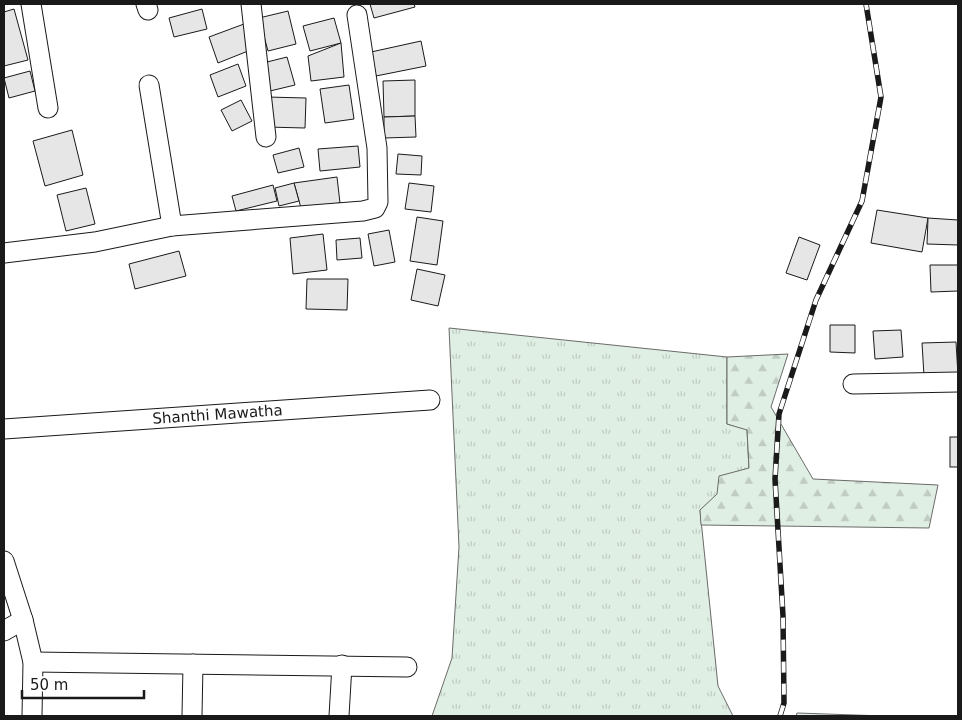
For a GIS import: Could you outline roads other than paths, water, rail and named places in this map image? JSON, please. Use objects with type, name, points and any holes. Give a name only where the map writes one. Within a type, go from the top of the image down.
[{"type":"street","points":[[32,4],[48,108]]},
{"type":"street","points":[[251,4],[266,137]]},
{"type":"street","points":[[4,253],[95,242],[172,226],[363,212],[375,208],[378,202],[377,148],[357,15]]},
{"type":"street","points":[[149,85],[172,226]]},
{"type":"street","points":[[853,384],[958,382]]},
{"type":"street","name":"Shanthi Mawatha","points":[[4,429],[430,400]]},
{"type":"street","points":[[4,561],[23,620],[33,662],[32,716]]},
{"type":"street","points":[[4,631],[23,620]]},
{"type":"street","points":[[33,662],[407,667]]},
{"type":"street","points":[[192,716],[193,664]]},
{"type":"street","points":[[339,716],[342,665]]},
{"type":"railway","points":[[780,716],[784,703],[783,616],[775,479],[779,414],[816,300],[862,201],[881,97],[866,4]]}]
